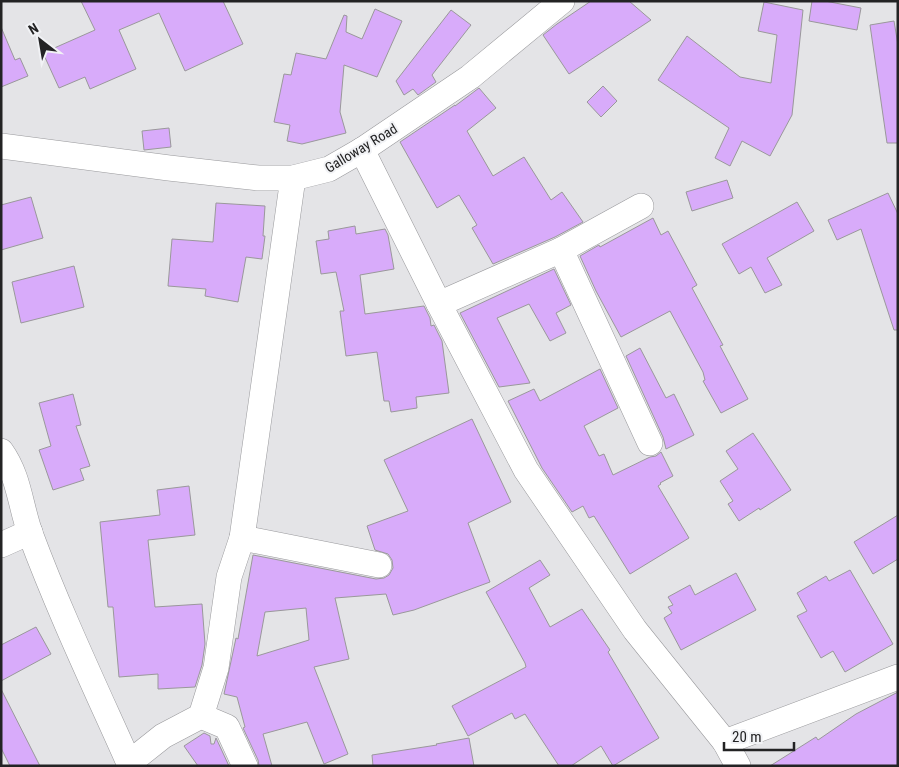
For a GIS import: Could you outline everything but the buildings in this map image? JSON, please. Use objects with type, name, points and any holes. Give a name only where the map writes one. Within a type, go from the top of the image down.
[{"type":"street","name":"Galloway Road","points":[[1,146],[258,178],[294,178],[329,170],[470,77],[562,1]]},
{"type":"street","points":[[362,150],[439,304],[526,470],[635,630],[725,742],[738,766]]},
{"type":"street","points":[[1,451],[11,465],[30,532],[127,764],[163,736],[201,716],[216,668],[229,577],[242,538],[294,178]]},
{"type":"street","points":[[439,304],[562,250],[641,206]]},
{"type":"street","points":[[562,250],[650,443]]},
{"type":"street","points":[[1,545],[30,532]]},
{"type":"street","points":[[242,538],[379,564]]},
{"type":"street","points":[[725,742],[898,677]]},
{"type":"street","points":[[201,716],[227,727],[245,766]]}]
